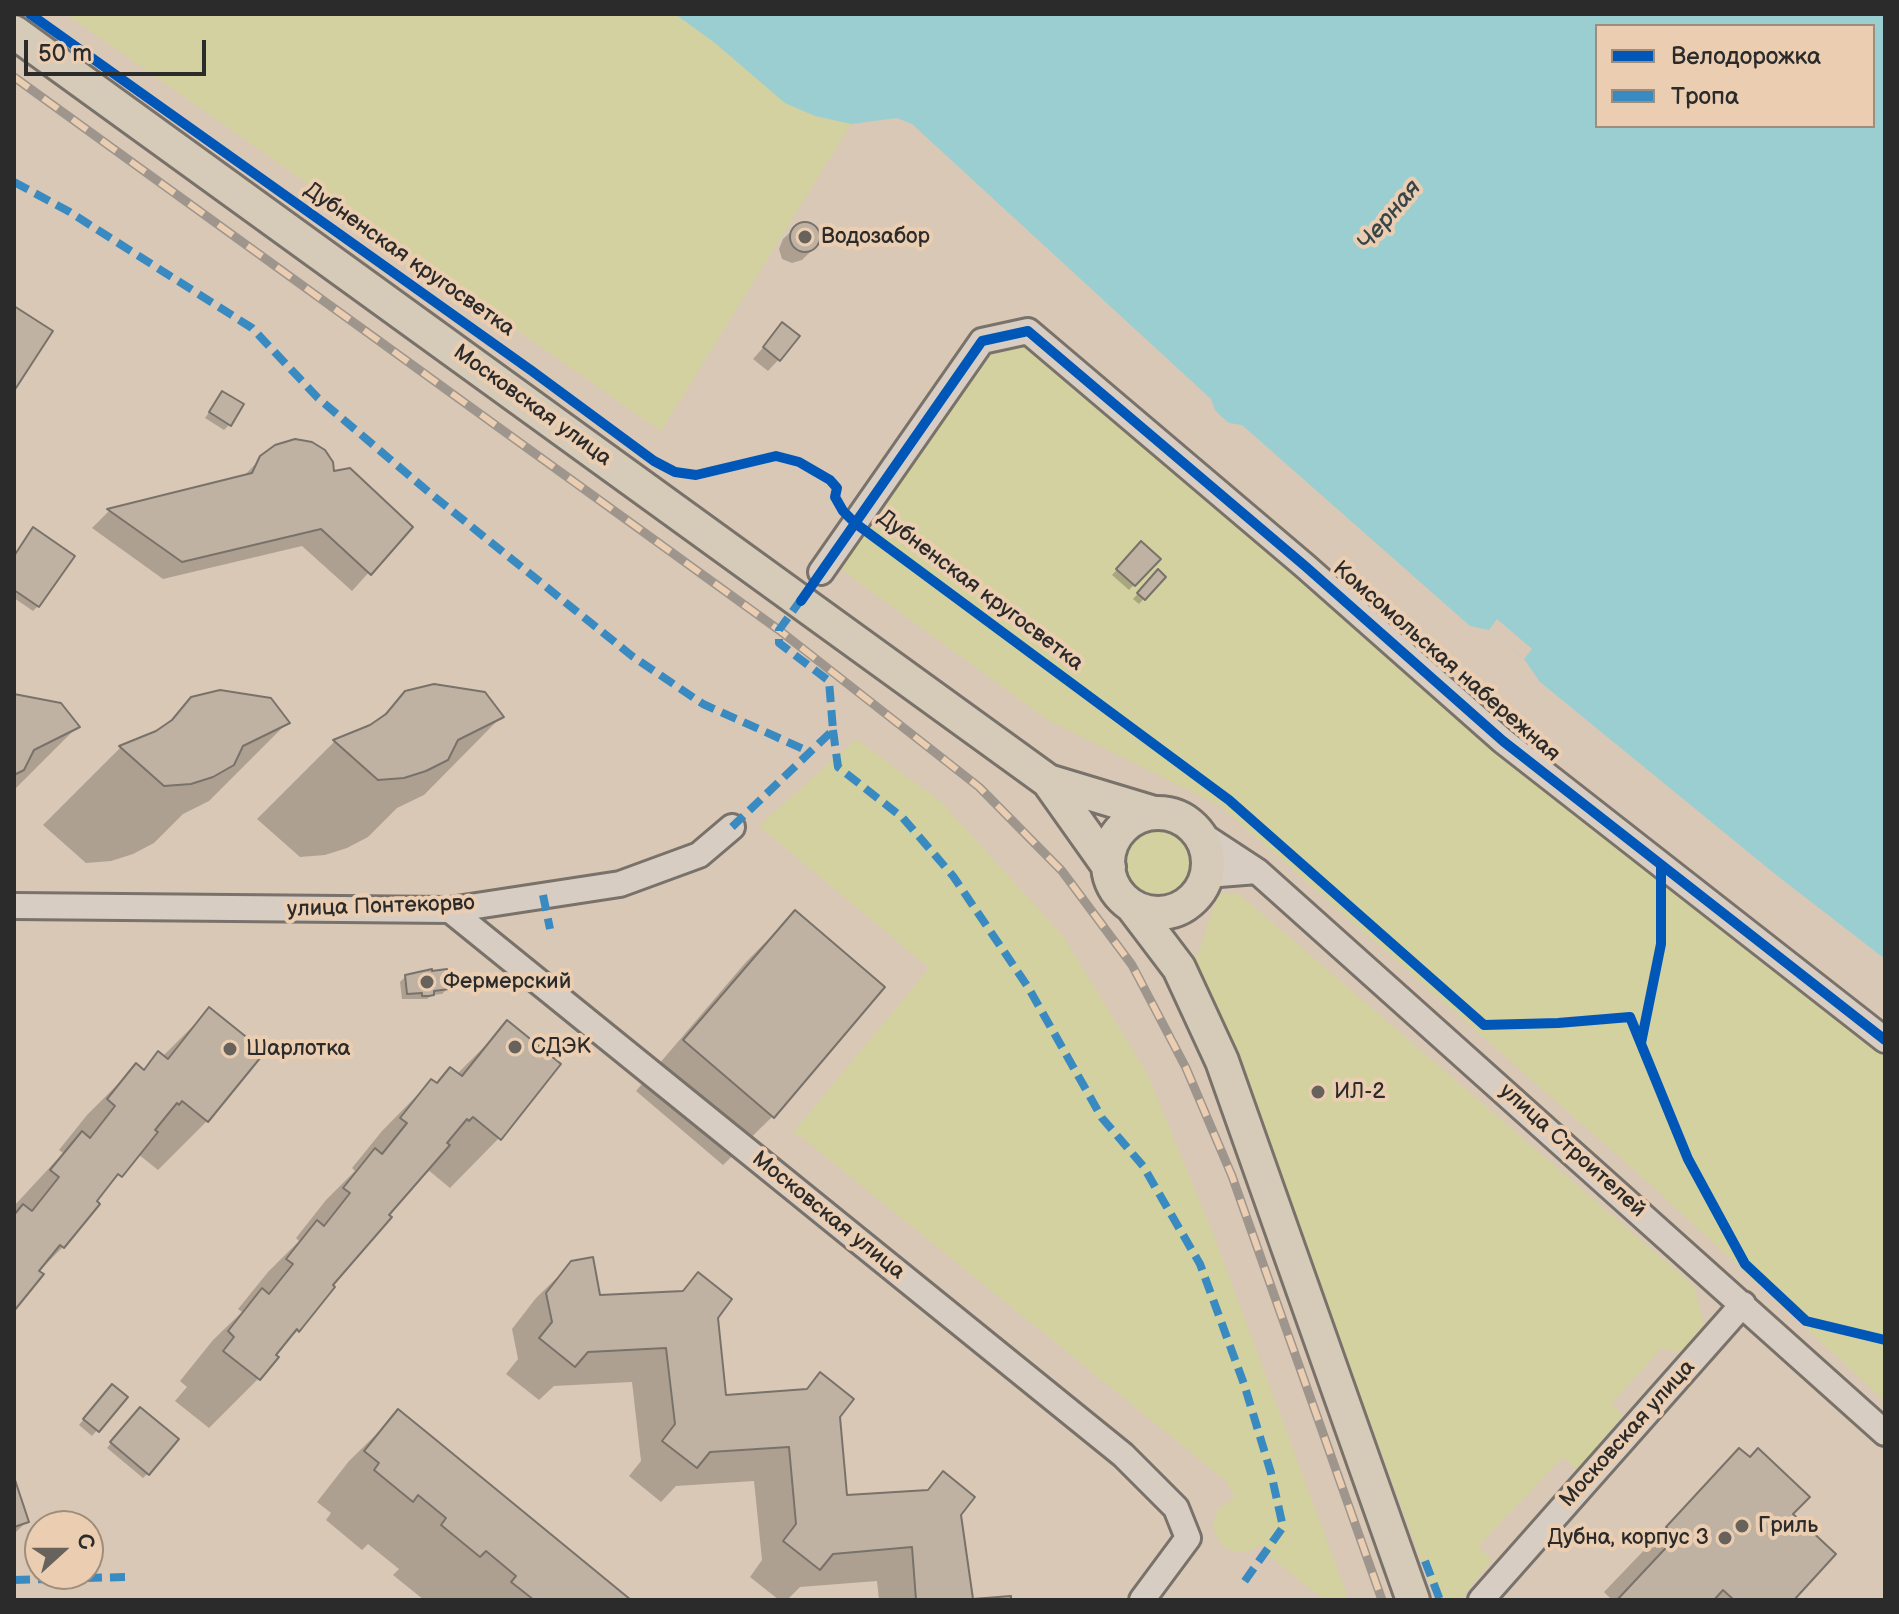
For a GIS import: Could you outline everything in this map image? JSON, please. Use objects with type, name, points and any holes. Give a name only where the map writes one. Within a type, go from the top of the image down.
[{"type":"main road","name":"Московская улица","points":[[14,32],[1048,781]]},
{"type":"main road","points":[[1048,781],[1154,813],[1170,814],[1185,820],[1196,831],[1205,844],[1208,859],[1179,968]]},
{"type":"main road","points":[[1048,781],[1109,867]]},
{"type":"main road","points":[[1154,813],[1126,825],[1116,837],[1110,851],[1112,882],[1179,968],[1222,1061],[1413,1600]]},
{"type":"main road","points":[[1132,906],[1162,913],[1177,909],[1199,888]]},
{"type":"street","name":"Комсомольская набережная","points":[[821,572],[982,341],[1028,331],[1305,566],[1503,741],[1885,1040]]},
{"type":"street","name":"улица Понтекорво","points":[[14,906],[450,910],[620,884],[699,855],[732,827]]},
{"type":"street","name":"улица Строителей","points":[[1196,831],[1257,871],[1885,1433]]},
{"type":"street","points":[[1199,888],[1257,871]]},
{"type":"street","name":"Московская улица","points":[[450,910],[1123,1455],[1176,1508],[1188,1538],[1142,1600]]},
{"type":"street","name":"Московская улица","points":[[1481,1600],[1743,1304]]},
{"type":"green space","points":[[66,14],[675,14],[815,116],[851,124],[661,431]]},
{"type":"green space","points":[[1025,345],[1885,1044],[1885,1401],[1640,1175],[1220,806],[1048,720],[838,567],[987,350]]},
{"type":"green space","points":[[856,739],[941,802],[1063,936],[1148,1075],[1214,1236],[1349,1600],[1324,1600],[1266,1553],[1261,1544],[1247,1552],[1226,1548],[1214,1530],[1218,1509],[1235,1497],[1225,1480],[799,1135],[792,1134],[929,968],[759,826]]},
{"type":"green space","points":[[1151,827],[1165,827],[1184,837],[1194,856],[1194,870],[1184,889],[1165,899],[1151,899],[1132,889],[1122,870],[1122,856],[1132,837]]},
{"type":"green space","points":[[1238,893],[1694,1286],[1704,1324],[1680,1353],[1662,1348],[1611,1403],[1623,1415],[1577,1470],[1563,1457],[1478,1546],[1492,1560],[1460,1600],[1445,1600],[1434,1595],[1234,1053],[1194,966],[1218,894]]},
{"type":"water","name":"Черная","points":[[675,14],[1885,14],[1885,959],[1775,874],[1540,682],[1524,659],[1489,630],[1470,626],[1242,425],[1229,423],[1222,417],[1211,399],[912,124],[897,118],[851,124],[815,116],[785,103],[715,43]]},
{"type":"pier","points":[[1497,619],[1532,649],[1524,659],[1489,630]]},
{"type":"building","name":"Водозабор","points":[[805,222],[816,226],[820,237],[816,248],[805,252],[794,248],[790,237],[794,226]]},
{"type":"building","points":[[14,306],[53,331],[14,391]]},
{"type":"building","points":[[782,322],[800,336],[780,361],[763,347]]},
{"type":"building","points":[[222,391],[244,404],[231,426],[209,412]]},
{"type":"building","points":[[295,439],[312,442],[325,450],[333,462],[334,471],[350,468],[413,527],[371,575],[321,529],[182,562],[107,509],[252,473],[260,456],[275,445]]},
{"type":"building","points":[[33,527],[75,556],[39,607],[14,590],[14,556]]},
{"type":"building","points":[[1141,541],[1161,559],[1135,586],[1116,569]]},
{"type":"building","points":[[1158,569],[1166,577],[1145,600],[1137,593]]},
{"type":"building","points":[[434,684],[485,692],[504,717],[458,740],[448,760],[404,778],[378,780],[333,740],[370,725],[386,714],[405,691]]},
{"type":"building","points":[[220,690],[271,698],[290,723],[243,746],[234,765],[213,777],[191,784],[164,786],[119,746],[156,731],[172,720],[191,697]]},
{"type":"building","points":[[14,694],[61,703],[80,727],[34,750],[24,770],[14,775]]},
{"type":"building","points":[[795,910],[885,987],[774,1118],[683,1040]]},
{"type":"building","name":"Фермерский","points":[[447,969],[449,989],[434,991],[434,995],[429,996],[407,994],[405,975]]},
{"type":"building","points":[[209,1007],[265,1052],[208,1122],[182,1101],[179,1105],[177,1103],[122,1177],[118,1174],[97,1201],[100,1204],[64,1248],[60,1245],[39,1271],[44,1274],[14,1311],[14,1215],[23,1204],[32,1211],[59,1177],[50,1170],[82,1131],[90,1138],[115,1106],[107,1099],[136,1063],[144,1070],[158,1051],[168,1059]]},
{"type":"building","points":[[507,1020],[561,1064],[501,1140],[473,1117],[469,1121],[467,1119],[447,1143],[450,1145],[389,1215],[392,1217],[333,1285],[335,1287],[299,1332],[297,1329],[276,1355],[279,1357],[260,1380],[223,1351],[234,1337],[228,1331],[262,1288],[269,1294],[293,1264],[286,1259],[317,1220],[324,1226],[350,1193],[343,1188],[375,1148],[382,1154],[407,1123],[400,1118],[431,1079],[437,1083],[450,1067],[462,1076]]},
{"type":"building","points":[[593,1257],[600,1295],[683,1291],[698,1272],[732,1299],[718,1318],[726,1395],[807,1389],[820,1372],[854,1399],[840,1417],[847,1495],[928,1490],[943,1471],[975,1497],[961,1515],[973,1599],[1011,1596],[1011,1600],[916,1600],[912,1547],[833,1554],[820,1570],[783,1541],[796,1524],[789,1447],[710,1452],[697,1468],[662,1441],[675,1424],[666,1348],[588,1352],[575,1367],[539,1338],[552,1322],[546,1293],[571,1261]]},
{"type":"building","points":[[112,1384],[128,1397],[99,1432],[83,1419]]},
{"type":"building","points":[[140,1407],[179,1439],[149,1475],[110,1442]]},
{"type":"building","points":[[398,1409],[631,1600],[534,1600],[511,1582],[516,1576],[486,1551],[480,1557],[441,1525],[446,1518],[418,1495],[413,1502],[374,1470],[379,1463],[364,1451]]},
{"type":"building","points":[[1739,1448],[1750,1457],[1758,1448],[1810,1497],[1793,1514],[1836,1554],[1794,1600],[1734,1600],[1723,1590],[1714,1600],[1617,1600],[1676,1537],[1666,1527]]},
{"type":"building","points":[[14,1477],[25,1510],[24,1524],[14,1527]]},
{"type":"railway","points":[[14,77],[779,630],[979,787],[1062,871],[1132,965],[1186,1068],[1232,1176],[1382,1600]]},
{"type":"marked path","points":[[14,182],[68,211],[252,328],[318,398],[431,494],[632,656],[703,704],[810,752]]},
{"type":"marked path","points":[[732,827],[833,730],[829,681],[779,643],[779,630],[803,597]]},
{"type":"marked path","points":[[833,730],[838,767],[903,818],[953,876],[1028,987],[1102,1118],[1143,1166],[1200,1264],[1244,1384],[1271,1473],[1283,1527],[1242,1585]]},
{"type":"marked path","points":[[543,895],[550,929]]},
{"type":"marked path","points":[[1425,1561],[1440,1600]]},
{"type":"marked path","points":[[14,1580],[125,1577]]},
{"type":"cycle path","name":"Дубненская кругосветка","points":[[30,14],[654,461],[675,472],[696,475],[776,456],[799,462],[830,480],[837,488],[835,497],[843,511],[855,523],[1229,800],[1484,1025],[1630,1017],[1688,1159],[1745,1264],[1806,1321],[1885,1340]]},
{"type":"cycle path","name":"Дубненская кругосветка","points":[[801,601],[982,341],[1028,331],[1305,566],[1503,741],[1885,1040]]},
{"type":"cycle path","points":[[1641,1043],[1661,944],[1661,867]]},
{"type":"place","name":"Водозабор","points":[[805,237]]},
{"type":"place","name":"Фермерский","points":[[427,982]]},
{"type":"place","name":"СДЭК","points":[[515,1047]]},
{"type":"place","name":"Шарлотка","points":[[230,1049]]},
{"type":"place","name":"ИЛ-2","points":[[1318,1092]]},
{"type":"place","name":"Гриль","points":[[1742,1526]]},
{"type":"place","name":"Дубна, корпус 3","points":[[1725,1538]]}]
